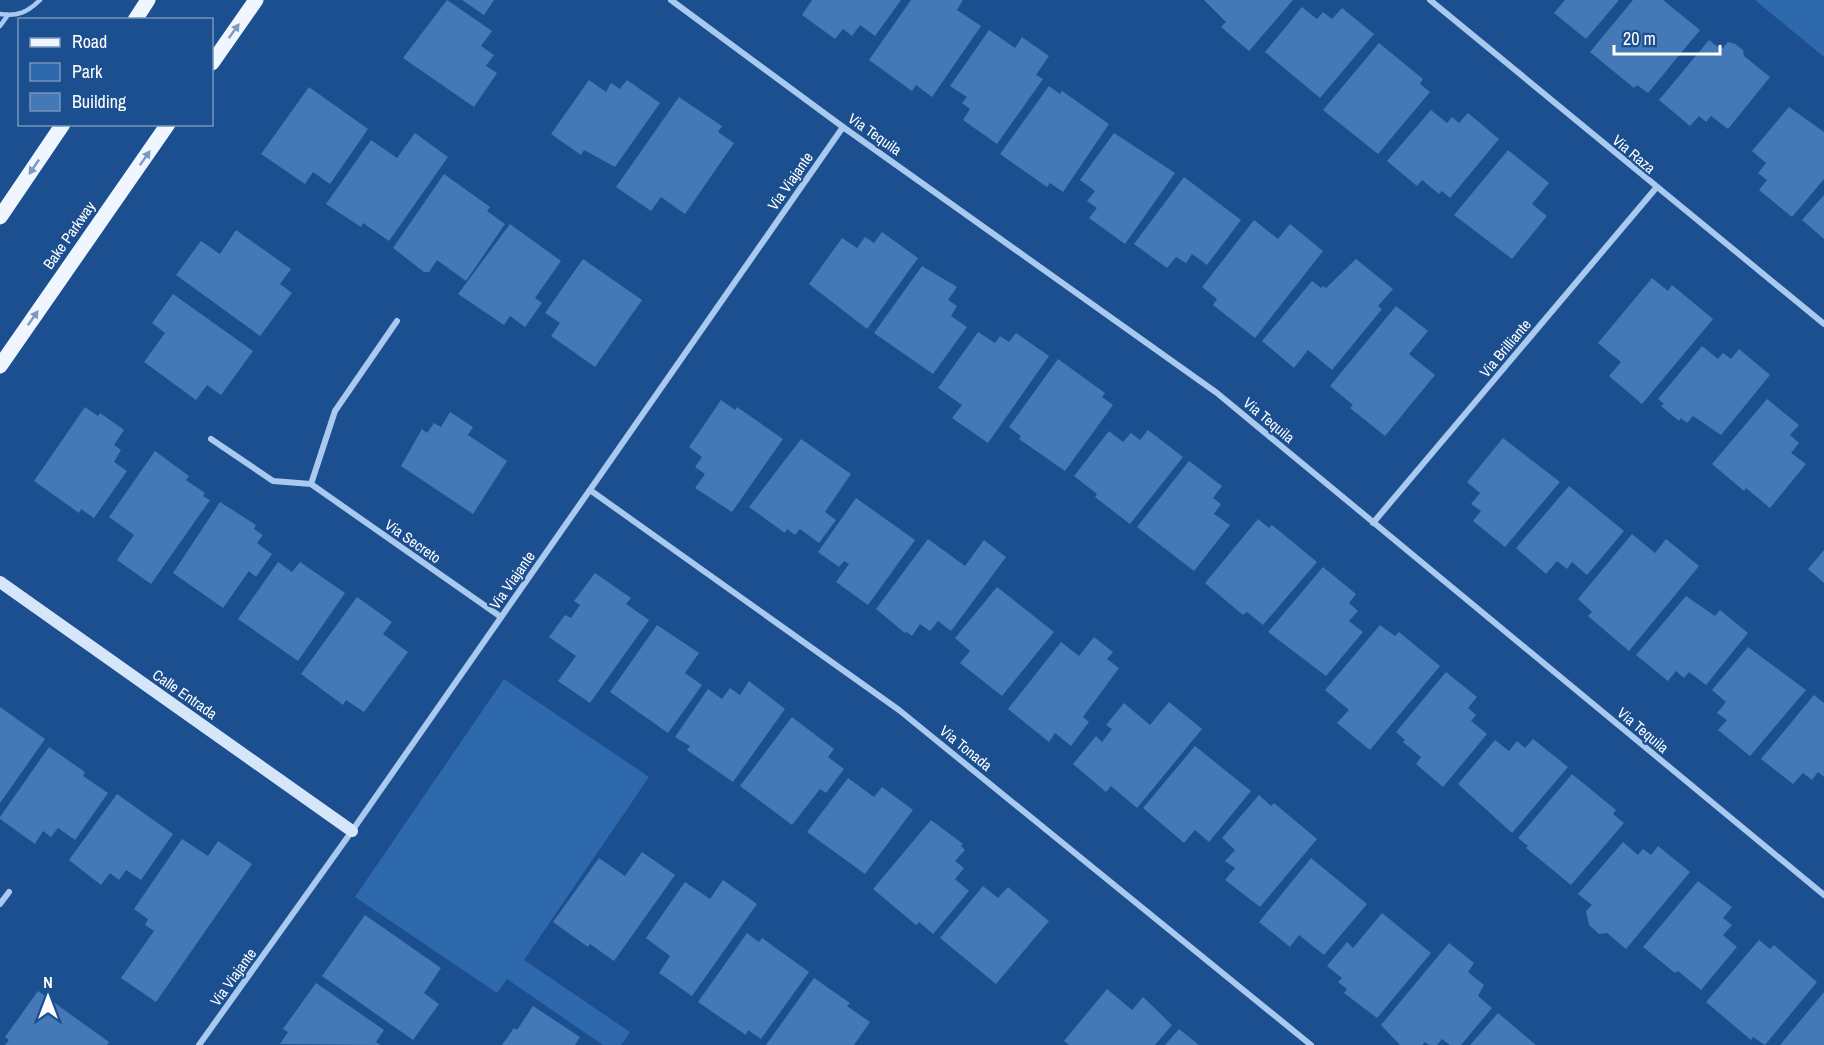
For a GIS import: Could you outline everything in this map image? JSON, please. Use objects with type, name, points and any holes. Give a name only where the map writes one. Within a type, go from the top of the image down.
[{"type":"main road","points":[[136,18],[148,0]]},
{"type":"main road","points":[[213,62],[256,0]]},
{"type":"main road","points":[[0,217],[62,126]]},
{"type":"main road","name":"Bake Parkway","points":[[0,366],[167,126]]},
{"type":"street","name":"Via Tequila","points":[[671,0],[843,127],[1217,393],[1824,895]]},
{"type":"street","name":"Via Raza","points":[[1430,0],[1824,324]]},
{"type":"street","name":"Via Viajante","points":[[199,1045],[352,831],[843,127]]},
{"type":"street","name":"Via Brilliante","points":[[1373,523],[1656,188]]},
{"type":"street","points":[[211,439],[273,481],[311,484],[334,411],[397,321]]},
{"type":"street","name":"Via Secreto","points":[[311,484],[501,617]]},
{"type":"street","name":"Via Tonada","points":[[590,490],[899,710],[1258,999],[1311,1045]]},
{"type":"street","name":"Calle Entrada","points":[[0,582],[352,831]]},
{"type":"street","points":[[0,904],[9,892]]},
{"type":"lane","points":[[0,14],[20,14],[40,0]]},
{"type":"lane","points":[[0,26],[8,15]]},
{"type":"green space","points":[[1755,0],[1824,0],[1824,57]]},
{"type":"green space","points":[[504,679],[649,777],[524,960],[630,1032],[621,1045],[603,1045],[507,979],[497,993],[355,897]]},
{"type":"building","points":[[447,0],[492,31],[481,46],[494,55],[486,66],[497,73],[474,107],[403,58]]},
{"type":"building","points":[[462,0],[494,0],[484,15]]},
{"type":"building","points":[[812,0],[901,0],[875,36],[860,25],[852,36],[843,29],[835,39],[802,15]]},
{"type":"building","points":[[911,0],[963,0],[957,10],[981,26],[932,97],[916,85],[912,91],[869,60]]},
{"type":"building","points":[[1204,0],[1293,0],[1249,51],[1221,27],[1226,22]]},
{"type":"building","points":[[1565,0],[1619,0],[1586,39],[1554,13]]},
{"type":"building","points":[[1633,0],[1663,0],[1700,30],[1648,93],[1637,85],[1634,88],[1590,52]]},
{"type":"building","points":[[1302,7],[1317,19],[1323,12],[1332,19],[1342,8],[1374,34],[1320,98],[1265,52]]},
{"type":"building","points":[[989,30],[1015,48],[1022,37],[1049,56],[1036,75],[1043,79],[997,144],[963,120],[970,109],[962,103],[967,97],[950,86]]},
{"type":"building","points":[[1709,40],[1719,48],[1723,48],[1728,42],[1735,44],[1743,50],[1744,56],[1770,77],[1728,129],[1711,116],[1706,122],[1699,116],[1690,126],[1659,100]]},
{"type":"building","points":[[1379,43],[1423,79],[1420,84],[1430,92],[1378,154],[1323,110]]},
{"type":"building","points":[[589,80],[606,92],[611,83],[620,89],[627,80],[660,103],[615,167],[584,150],[581,155],[551,134]]},
{"type":"building","points":[[1049,86],[1060,94],[1062,91],[1109,124],[1063,192],[1050,183],[1047,187],[1000,154]]},
{"type":"building","points":[[309,87],[368,129],[330,184],[313,172],[305,184],[261,154]]},
{"type":"building","points":[[679,97],[722,126],[718,132],[734,143],[685,214],[661,197],[651,211],[616,187]]},
{"type":"building","points":[[1789,107],[1824,132],[1824,179],[1792,217],[1759,190],[1767,180],[1758,173],[1766,163],[1752,151]]},
{"type":"building","points":[[1431,110],[1447,123],[1452,117],[1459,123],[1468,113],[1499,139],[1450,198],[1442,191],[1439,194],[1422,180],[1417,186],[1387,161]]},
{"type":"building","points":[[415,133],[448,157],[389,241],[363,223],[361,227],[326,204],[371,140],[397,158]]},
{"type":"building","points":[[1114,133],[1175,173],[1125,244],[1089,218],[1097,208],[1087,201],[1095,191],[1080,180]]},
{"type":"building","points":[[1508,150],[1549,183],[1532,204],[1547,216],[1512,259],[1454,215]]},
{"type":"building","points":[[444,174],[490,207],[487,211],[505,224],[466,281],[437,260],[429,272],[424,272],[393,248]]},
{"type":"building","points":[[1184,177],[1241,220],[1207,265],[1192,254],[1186,263],[1176,257],[1167,268],[1134,244]]},
{"type":"building","points":[[1824,195],[1824,239],[1802,220]]},
{"type":"building","points":[[1254,220],[1278,239],[1290,224],[1323,251],[1255,338],[1213,305],[1217,299],[1202,287]]},
{"type":"building","points":[[510,224],[561,261],[535,298],[542,303],[525,327],[510,316],[504,325],[458,294]]},
{"type":"building","points":[[236,230],[291,269],[280,284],[292,293],[260,336],[176,275],[201,241],[220,254]]},
{"type":"building","points":[[882,232],[918,258],[867,329],[809,284],[842,238],[857,248],[865,237],[874,243]]},
{"type":"building","points":[[583,259],[642,300],[595,367],[551,336],[560,323],[545,313]]},
{"type":"building","points":[[1356,259],[1393,289],[1378,306],[1382,309],[1332,370],[1308,350],[1294,368],[1262,341],[1312,281],[1321,288],[1323,286],[1326,288]]},
{"type":"building","points":[[922,266],[957,287],[948,300],[957,306],[951,316],[967,327],[933,374],[874,333]]},
{"type":"building","points":[[1652,278],[1668,291],[1672,285],[1713,319],[1642,404],[1609,376],[1621,362],[1598,343]]},
{"type":"building","points":[[173,294],[253,351],[221,395],[207,385],[196,400],[144,362],[165,333],[152,323]]},
{"type":"building","points":[[1396,306],[1428,331],[1409,354],[1435,375],[1385,436],[1350,408],[1353,405],[1330,386]]},
{"type":"building","points":[[978,332],[995,343],[1000,336],[1009,342],[1016,333],[1049,356],[988,443],[952,418],[962,405],[938,388]]},
{"type":"building","points":[[1702,346],[1718,359],[1723,353],[1731,359],[1739,349],[1770,375],[1721,435],[1693,416],[1687,423],[1681,418],[1679,421],[1661,406],[1664,404],[1658,399]]},
{"type":"building","points":[[1058,359],[1105,393],[1102,397],[1113,405],[1065,471],[1019,439],[1021,436],[1009,427]]},
{"type":"building","points":[[1767,399],[1799,425],[1790,435],[1799,443],[1791,453],[1806,464],[1770,508],[1746,488],[1744,491],[1712,464]]},
{"type":"building","points":[[721,400],[735,410],[737,407],[783,439],[732,512],[695,488],[705,474],[695,467],[702,457],[689,447]]},
{"type":"building","points":[[85,407],[98,416],[100,413],[124,430],[114,445],[121,450],[114,462],[127,471],[94,518],[81,509],[79,513],[34,481]]},
{"type":"building","points":[[450,412],[473,427],[468,435],[507,461],[473,514],[401,466],[422,429],[427,433],[434,423],[441,427]]},
{"type":"building","points":[[1148,430],[1183,457],[1130,524],[1095,497],[1097,494],[1074,476],[1109,431],[1123,442],[1131,433],[1140,440]]},
{"type":"building","points":[[1503,438],[1560,482],[1505,547],[1473,521],[1481,511],[1471,504],[1480,493],[1467,482]]},
{"type":"building","points":[[801,439],[851,474],[825,512],[836,520],[819,543],[800,529],[795,535],[787,529],[785,533],[749,507]]},
{"type":"building","points":[[155,451],[189,476],[186,480],[205,493],[203,496],[210,500],[151,584],[117,560],[134,535],[109,517]]},
{"type":"building","points":[[1189,461],[1222,486],[1213,498],[1221,504],[1214,514],[1230,525],[1194,571],[1137,527]]},
{"type":"building","points":[[1569,486],[1624,531],[1587,575],[1572,562],[1567,569],[1557,561],[1546,574],[1516,548]]},
{"type":"building","points":[[856,498],[915,540],[868,605],[836,582],[849,564],[844,561],[839,567],[818,552]]},
{"type":"building","points":[[220,502],[256,525],[254,529],[263,535],[257,543],[272,554],[256,577],[249,571],[223,608],[173,573]]},
{"type":"building","points":[[1258,519],[1269,528],[1272,525],[1317,562],[1263,625],[1247,612],[1243,615],[1205,583]]},
{"type":"building","points":[[1632,534],[1655,553],[1666,539],[1699,566],[1629,651],[1588,616],[1592,612],[1578,599]]},
{"type":"building","points":[[928,539],[965,566],[984,540],[1006,557],[951,631],[938,621],[930,631],[920,624],[912,636],[905,633],[876,609]]},
{"type":"building","points":[[1824,550],[1824,583],[1808,569]]},
{"type":"building","points":[[278,562],[292,572],[300,562],[345,593],[298,661],[238,619]]},
{"type":"building","points":[[1323,567],[1356,594],[1349,603],[1358,611],[1349,621],[1363,632],[1326,676],[1268,632]]},
{"type":"building","points":[[595,573],[631,598],[626,604],[649,620],[590,703],[558,681],[576,656],[549,637],[565,615],[571,618],[580,605],[574,601]]},
{"type":"building","points":[[997,587],[1054,632],[1002,696],[960,663],[970,651],[955,638]]},
{"type":"building","points":[[1686,596],[1715,616],[1720,610],[1748,633],[1706,685],[1689,672],[1684,678],[1676,671],[1668,681],[1636,655]]},
{"type":"building","points":[[357,597],[392,622],[383,634],[408,652],[364,712],[346,700],[343,705],[301,674]]},
{"type":"building","points":[[657,625],[699,653],[685,673],[702,685],[668,733],[610,692]]},
{"type":"building","points":[[1380,625],[1395,636],[1399,632],[1440,666],[1370,750],[1337,723],[1349,710],[1325,690]]},
{"type":"building","points":[[1094,637],[1113,652],[1107,659],[1119,668],[1083,717],[1089,722],[1071,746],[1055,733],[1049,742],[1008,709],[1061,642],[1079,656]]},
{"type":"building","points":[[1748,647],[1806,690],[1750,756],[1718,730],[1727,720],[1717,713],[1726,702],[1712,690]]},
{"type":"building","points":[[1446,672],[1477,697],[1468,708],[1476,715],[1471,721],[1487,734],[1443,787],[1416,764],[1421,757],[1403,742],[1405,740],[1396,732]]},
{"type":"building","points":[[749,681],[785,709],[733,782],[687,750],[690,746],[675,737],[708,689],[722,699],[730,688],[740,695]]},
{"type":"building","points":[[1814,695],[1824,703],[1824,777],[1818,772],[1812,780],[1803,773],[1793,784],[1761,759]]},
{"type":"building","points":[[1169,702],[1202,729],[1137,808],[1111,786],[1106,792],[1073,764],[1096,736],[1102,742],[1112,729],[1106,725],[1124,703],[1150,725]]},
{"type":"building","points":[[0,707],[45,739],[0,803]]},
{"type":"building","points":[[792,717],[834,749],[828,757],[844,769],[826,793],[820,789],[792,825],[740,786]]},
{"type":"building","points":[[1533,739],[1568,767],[1512,833],[1458,784],[1495,740],[1509,751],[1517,741],[1525,748]]},
{"type":"building","points":[[1195,746],[1251,791],[1209,842],[1195,830],[1184,843],[1143,808]]},
{"type":"building","points":[[49,747],[85,772],[83,776],[108,793],[75,840],[58,828],[51,837],[43,831],[35,844],[0,817]]},
{"type":"building","points":[[1572,774],[1616,810],[1613,814],[1624,823],[1571,885],[1526,848],[1528,846],[1518,838]]},
{"type":"building","points":[[848,778],[874,797],[882,787],[913,810],[865,874],[807,832]]},
{"type":"building","points":[[117,794],[173,834],[141,880],[126,870],[119,880],[110,873],[101,885],[69,860]]},
{"type":"building","points":[[1259,795],[1271,806],[1274,803],[1317,839],[1260,907],[1225,880],[1235,868],[1225,861],[1235,850],[1222,838]]},
{"type":"building","points":[[931,820],[963,844],[961,846],[965,850],[955,861],[964,868],[955,879],[969,891],[933,934],[919,922],[916,925],[873,889]]},
{"type":"building","points":[[182,839],[208,856],[218,841],[252,864],[156,1002],[121,978],[154,931],[145,925],[148,919],[134,909]]},
{"type":"building","points":[[1623,842],[1638,855],[1643,849],[1651,855],[1658,846],[1690,872],[1626,949],[1607,933],[1599,934],[1589,925],[1586,911],[1592,905],[1578,894]]},
{"type":"building","points":[[642,852],[675,875],[614,961],[590,944],[588,947],[553,922],[599,858],[625,876]]},
{"type":"building","points":[[1311,858],[1367,904],[1324,955],[1299,935],[1290,947],[1259,922]]},
{"type":"building","points":[[723,880],[757,904],[692,996],[659,973],[670,956],[646,938],[685,882],[710,899]]},
{"type":"building","points":[[1698,881],[1732,907],[1723,918],[1732,925],[1723,935],[1737,947],[1701,990],[1678,971],[1675,973],[1643,947]]},
{"type":"building","points":[[983,886],[998,898],[1008,887],[1049,921],[996,984],[940,938]]},
{"type":"building","points":[[1382,913],[1431,953],[1377,1018],[1344,993],[1347,989],[1338,982],[1342,978],[1327,966],[1347,942],[1353,948]]},
{"type":"building","points":[[365,915],[441,968],[424,993],[439,1004],[413,1040],[322,976]]},
{"type":"building","points":[[747,933],[759,942],[762,938],[809,972],[761,1039],[748,1030],[746,1035],[698,1002]]},
{"type":"building","points":[[1759,940],[1770,949],[1774,945],[1817,982],[1765,1045],[1753,1037],[1751,1040],[1706,1002]]},
{"type":"building","points":[[1449,943],[1474,963],[1468,972],[1484,985],[1478,996],[1492,1008],[1461,1045],[1450,1045],[1442,1039],[1437,1045],[1429,1045],[1425,1042],[1422,1045],[1400,1045],[1381,1025]]},
{"type":"building","points":[[814,978],[850,1003],[847,1006],[870,1022],[854,1045],[766,1045]]},
{"type":"building","points":[[316,983],[384,1030],[376,1042],[380,1045],[280,1044],[288,1032],[283,1029]]},
{"type":"building","points":[[1107,989],[1132,1010],[1143,997],[1172,1025],[1155,1045],[1069,1045],[1064,1041]]},
{"type":"building","points":[[38,991],[109,1042],[107,1045],[5,1045],[9,1040],[5,1037]]},
{"type":"building","points":[[1824,992],[1824,1045],[1780,1045]]},
{"type":"building","points":[[533,1006],[580,1037],[575,1045],[502,1045],[514,1028],[517,1030]]},
{"type":"building","points":[[1498,1013],[1536,1045],[1470,1045]]},
{"type":"building","points":[[1179,1029],[1199,1045],[1165,1045]]}]
